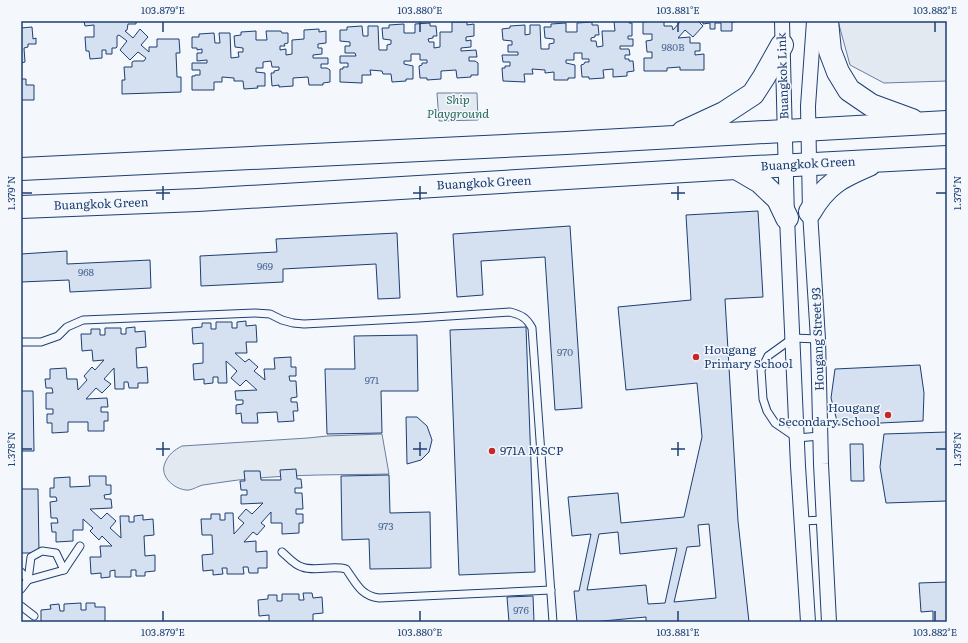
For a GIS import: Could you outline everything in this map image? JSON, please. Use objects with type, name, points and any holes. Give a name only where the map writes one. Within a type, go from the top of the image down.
[{"type":"main road","points":[[827,21],[830,51],[838,72],[849,90],[871,105],[919,123]]},
{"type":"main road","points":[[673,136],[724,113],[754,94],[782,45]]},
{"type":"main road","points":[[21,169],[566,143],[947,122]]},
{"type":"main road","name":"Buangkok Green","points":[[21,207],[206,200],[786,165],[947,157]]},
{"type":"main road","points":[[810,212],[819,197],[831,185],[850,174],[880,161]]},
{"type":"main road","points":[[736,168],[760,182],[778,199],[788,218]]},
{"type":"street","name":"Buangkok Link","points":[[782,21],[785,130]]},
{"type":"street","name":"Buangkok Link","points":[[809,129],[808,106],[814,21]]},
{"type":"street","name":"Hougang Street 93","points":[[809,129],[810,212],[815,268],[820,436],[830,622]]},
{"type":"street","name":"Hougang Street 93","points":[[785,130],[797,438],[808,622]]},
{"type":"lane","points":[[21,342],[41,342],[58,336],[67,327],[83,320],[255,313],[270,314],[282,320],[304,324],[510,312],[521,315],[527,319],[532,328],[554,622]]},
{"type":"lane","points":[[818,339],[793,338],[768,356],[761,370],[762,399],[767,411],[775,423],[797,438],[820,436]]},
{"type":"lane","points":[[802,521],[824,520]]},
{"type":"lane","points":[[28,580],[64,570],[80,546]]},
{"type":"lane","points":[[21,589],[28,580],[31,557],[42,550],[56,553],[64,570]]},
{"type":"lane","points":[[282,552],[303,568],[336,567],[346,570],[361,591],[365,595],[372,598],[551,590]]},
{"type":"lane","points":[[21,572],[28,580]]},
{"type":"lane","points":[[21,606],[34,616]]},
{"type":"green space","points":[[838,21],[947,21],[947,81],[884,83],[850,65]]},
{"type":"green space","name":"Ship Playground","points":[[437,93],[477,93],[478,120],[439,121]]},
{"type":"green space","points":[[382,434],[389,474],[266,477],[203,485],[188,490],[181,489],[172,484],[164,473],[165,463],[170,455],[182,446],[327,436]]},
{"type":"building","points":[[84,21],[136,21],[136,24],[128,24],[127,30],[125,31],[133,38],[140,29],[148,37],[141,45],[149,52],[149,47],[157,47],[157,39],[179,39],[180,53],[176,53],[177,77],[181,77],[181,92],[122,94],[122,80],[125,80],[124,67],[132,67],[132,62],[144,61],[146,58],[138,52],[130,60],[120,50],[127,41],[119,35],[117,36],[117,47],[112,48],[112,54],[106,54],[106,50],[102,50],[102,58],[90,59],[89,51],[86,51],[85,37],[94,37],[94,25],[85,26]]},
{"type":"building","points":[[614,21],[629,21],[629,23],[632,23],[632,36],[628,36],[628,39],[633,39],[633,46],[620,46],[620,49],[629,49],[630,55],[625,55],[625,59],[633,61],[634,71],[627,72],[627,76],[613,77],[613,69],[603,70],[604,78],[589,79],[589,77],[582,77],[581,65],[585,62],[589,62],[589,59],[582,59],[582,53],[574,53],[574,60],[566,60],[566,63],[575,65],[575,78],[568,78],[568,80],[554,80],[554,72],[545,73],[545,70],[532,69],[533,74],[524,74],[525,82],[503,81],[502,68],[505,68],[505,66],[510,66],[510,62],[503,62],[502,55],[518,55],[518,52],[508,52],[508,45],[512,45],[512,41],[503,40],[502,29],[510,28],[510,26],[525,25],[525,35],[530,34],[530,25],[540,25],[541,49],[549,49],[549,44],[554,43],[554,39],[545,38],[544,27],[551,27],[551,24],[566,23],[566,32],[577,32],[577,23],[592,22],[592,25],[598,25],[599,35],[595,35],[595,37],[591,38],[591,41],[596,41],[597,47],[603,46],[602,31],[615,31]]},
{"type":"building","points":[[664,21],[664,26],[672,26],[673,30],[680,22],[679,21],[698,21],[703,26],[693,37],[685,30],[678,38],[690,37],[690,43],[700,43],[700,51],[695,51],[695,55],[704,54],[704,70],[680,70],[680,67],[667,68],[667,71],[644,71],[644,58],[652,58],[652,52],[647,52],[646,41],[652,40],[652,34],[643,34],[643,22]]},
{"type":"building","points":[[703,21],[735,22],[732,22],[732,31],[721,31],[721,23],[715,23],[715,29],[710,29],[710,23],[703,24]]},
{"type":"building","points":[[452,22],[467,22],[467,25],[474,24],[474,36],[466,37],[466,41],[471,40],[471,47],[461,48],[461,51],[476,50],[477,57],[469,57],[469,61],[475,61],[478,63],[478,75],[457,78],[456,70],[441,71],[441,79],[427,80],[427,78],[420,78],[419,66],[422,65],[422,63],[427,63],[427,60],[420,60],[420,54],[411,54],[411,61],[404,61],[404,64],[413,66],[413,79],[392,82],[391,74],[383,74],[382,71],[370,70],[371,75],[362,75],[362,83],[340,82],[340,69],[343,69],[343,67],[348,67],[348,63],[340,63],[340,56],[356,56],[355,53],[345,53],[345,46],[350,46],[350,42],[340,41],[340,30],[347,30],[347,27],[362,26],[363,36],[368,36],[368,26],[378,26],[379,50],[387,50],[387,45],[391,44],[391,40],[383,39],[382,28],[389,28],[389,25],[404,24],[404,33],[415,33],[415,24],[430,23],[430,26],[436,26],[437,36],[433,36],[433,38],[428,39],[429,42],[434,42],[434,48],[440,47],[440,32],[452,32]]},
{"type":"building","points":[[32,27],[33,39],[36,38],[36,44],[28,44],[28,47],[24,48],[25,62],[21,63],[21,28]]},
{"type":"building","points":[[319,29],[319,32],[326,31],[326,43],[318,44],[318,48],[322,48],[322,54],[313,55],[313,58],[328,58],[328,64],[321,64],[321,68],[327,68],[330,70],[330,82],[323,83],[323,85],[309,85],[308,77],[293,78],[293,86],[272,86],[271,73],[279,70],[279,67],[272,67],[271,61],[263,62],[263,68],[256,68],[256,72],[265,73],[265,86],[244,89],[243,81],[234,81],[234,78],[222,77],[222,82],[214,82],[214,90],[192,90],[192,76],[200,75],[200,70],[192,70],[192,63],[207,63],[207,60],[197,61],[197,53],[202,53],[202,49],[197,50],[197,48],[192,48],[192,37],[199,37],[199,34],[214,33],[215,43],[220,43],[219,33],[230,33],[231,58],[239,57],[238,52],[243,52],[243,48],[235,47],[234,36],[241,35],[241,32],[256,31],[256,40],[267,40],[266,31],[281,31],[282,33],[288,33],[288,43],[284,44],[285,46],[280,46],[280,50],[286,49],[286,55],[292,54],[292,40],[304,39],[304,30]]},
{"type":"building","points":[[21,79],[26,79],[26,85],[34,85],[34,100],[21,100]]},
{"type":"building","name":"Hougang Primary School","points":[[758,211],[763,297],[725,299],[738,521],[749,622],[646,622],[646,617],[577,622],[574,591],[579,591],[591,534],[572,536],[568,497],[618,493],[621,523],[684,517],[702,437],[697,383],[626,390],[618,307],[691,300],[686,215]],"holes":[[[709,524],[716,598],[674,602],[687,547],[700,546],[698,525]],[[618,532],[620,554],[677,548],[665,603],[648,604],[646,585],[587,590],[599,534]]]},
{"type":"building","points":[[570,226],[582,408],[555,410],[545,257],[481,261],[483,295],[457,297],[453,234]]},
{"type":"building","points":[[397,233],[400,298],[378,299],[376,264],[283,269],[283,282],[201,286],[200,256],[277,252],[276,239]]},
{"type":"building","points":[[67,251],[67,264],[150,260],[151,288],[70,292],[69,280],[21,282],[21,254]]},
{"type":"building","points":[[246,321],[246,326],[256,325],[257,342],[246,342],[247,353],[235,353],[245,362],[249,359],[258,367],[254,371],[265,380],[264,369],[275,369],[274,358],[291,357],[291,367],[296,367],[296,376],[289,376],[290,381],[296,381],[297,397],[291,398],[291,402],[297,402],[298,411],[293,411],[294,421],[278,422],[277,412],[257,413],[258,423],[242,423],[241,413],[236,414],[236,405],[243,404],[243,400],[236,400],[235,391],[257,390],[246,380],[240,386],[231,378],[237,371],[226,361],[227,383],[218,383],[218,377],[213,377],[213,383],[204,384],[204,379],[194,380],[193,364],[203,363],[203,343],[193,344],[192,328],[202,327],[202,323],[211,323],[211,329],[216,329],[216,322],[232,322],[232,328],[237,328],[237,322]]},
{"type":"building","points":[[135,327],[135,332],[145,331],[146,347],[136,348],[137,368],[147,367],[148,383],[138,383],[138,388],[129,388],[128,382],[124,382],[124,389],[115,389],[114,368],[104,379],[111,384],[102,393],[96,388],[86,399],[107,398],[108,407],[101,407],[101,412],[108,412],[108,421],[104,421],[104,431],[88,431],[88,422],[68,422],[68,432],[52,433],[52,423],[47,423],[47,414],[53,414],[53,409],[46,409],[46,393],[53,393],[52,388],[46,388],[45,379],[50,379],[50,369],[66,368],[67,379],[77,379],[78,390],[87,380],[84,376],[92,367],[95,370],[104,360],[93,361],[92,350],[82,351],[81,334],[91,334],[91,329],[100,329],[100,335],[105,335],[105,328],[121,328],[121,334],[126,334],[126,328]]},
{"type":"building","name":"971A MSCP","points":[[526,327],[535,572],[459,575],[450,330]]},
{"type":"building","points":[[417,335],[418,391],[381,391],[382,433],[327,434],[325,369],[355,369],[354,336]]},
{"type":"building","points":[[920,365],[924,393],[923,421],[838,425],[831,398],[835,369]]},
{"type":"building","points":[[21,391],[33,391],[34,451],[21,451]]},
{"type":"building","points":[[406,417],[417,417],[427,426],[432,440],[429,452],[421,460],[407,464]]},
{"type":"building","name":"Hougang Secondary School","points":[[947,432],[947,501],[886,503],[880,467],[884,434]]},
{"type":"building","points":[[850,444],[863,444],[864,481],[851,481]]},
{"type":"building","points":[[296,469],[297,479],[301,479],[302,488],[295,488],[295,493],[302,493],[303,509],[296,509],[296,514],[303,514],[303,523],[299,523],[299,533],[282,534],[282,523],[271,523],[271,512],[261,523],[265,526],[257,535],[253,532],[244,542],[256,541],[256,552],[267,551],[267,568],[258,568],[258,573],[249,573],[248,567],[243,567],[244,574],[227,574],[227,568],[222,568],[223,574],[213,575],[213,570],[203,571],[202,555],[213,554],[212,535],[202,535],[201,519],[211,519],[211,514],[220,514],[220,520],[225,520],[225,513],[233,513],[234,534],[244,523],[238,518],[246,509],[252,514],[263,503],[241,504],[241,495],[247,495],[247,490],[241,490],[240,481],[245,481],[244,471],[260,471],[261,480],[281,480],[280,470]]},
{"type":"building","points":[[389,475],[390,513],[430,512],[431,568],[370,569],[369,539],[342,540],[341,476]]},
{"type":"building","points":[[89,476],[106,476],[106,485],[111,485],[111,494],[104,495],[105,499],[111,499],[112,508],[90,509],[101,519],[107,513],[116,521],[110,528],[121,538],[120,516],[129,516],[129,522],[134,522],[134,516],[143,515],[143,520],[153,519],[154,535],[144,536],[145,556],[155,555],[155,571],[145,572],[145,576],[136,576],[136,570],[131,570],[131,577],[115,577],[115,570],[110,571],[110,577],[101,578],[101,573],[91,574],[90,557],[101,557],[100,546],[112,546],[102,536],[99,540],[90,531],[93,528],[83,519],[83,530],[73,530],[73,541],[56,542],[56,532],[52,532],[51,523],[58,523],[57,518],[51,518],[50,502],[57,501],[56,497],[50,497],[50,488],[54,488],[54,478],[70,477],[70,487],[90,486]]},
{"type":"building","points":[[21,489],[38,489],[39,553],[21,553]]},
{"type":"building","points":[[947,582],[947,622],[933,622],[933,611],[921,612],[919,583]]},
{"type":"building","points":[[303,593],[312,593],[313,598],[322,597],[323,613],[313,614],[313,622],[269,622],[269,615],[259,616],[258,600],[268,599],[268,595],[277,595],[277,601],[282,601],[282,594],[299,594],[299,600],[304,600]]},
{"type":"building","points":[[533,596],[534,622],[509,622],[507,597]]},
{"type":"building","points":[[81,603],[81,610],[86,610],[86,603],[95,603],[95,607],[105,607],[105,622],[41,622],[41,610],[51,609],[50,605],[59,604],[60,611],[64,611],[64,604]]},
{"type":"place","name":"Hougang Primary School","points":[[696,357]]},
{"type":"place","name":"Hougang Secondary School","points":[[888,415]]},
{"type":"place","name":"971A MSCP","points":[[492,451]]}]
